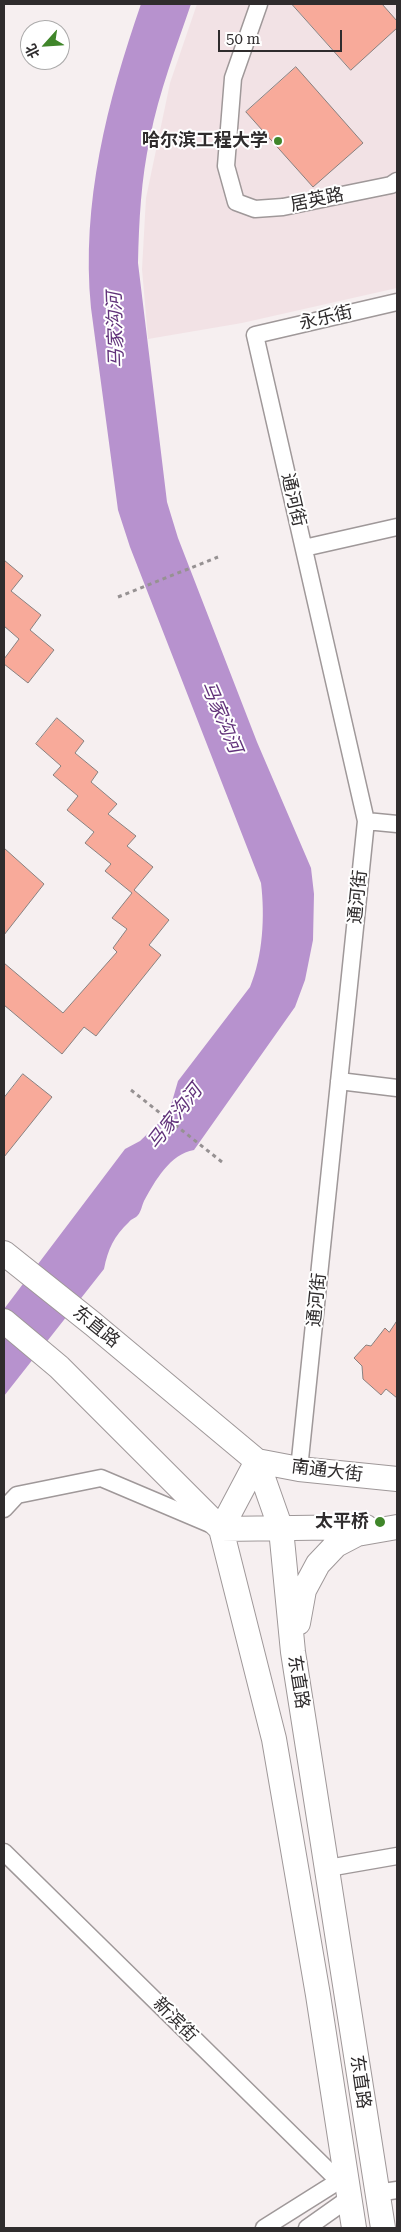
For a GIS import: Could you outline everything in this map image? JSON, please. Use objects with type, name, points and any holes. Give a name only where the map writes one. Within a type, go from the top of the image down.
[{"type":"highway","name":"东直路","points":[[6,1255],[94,1324],[257,1461],[281,1529],[293,1652],[328,1868],[387,2191],[383,2228]]},
{"type":"highway","points":[[4,1321],[59,1367],[221,1529],[397,1526]]},
{"type":"highway","name":"南通大街","points":[[257,1461],[299,1469],[397,1479]]},
{"type":"highway","points":[[221,1529],[257,1461]]},
{"type":"highway","points":[[293,1652],[304,1590],[318,1564],[336,1545],[357,1534],[397,1526]]},
{"type":"highway","name":"东直路","points":[[221,1529],[274,1739],[318,1995],[344,2186],[354,2228]]},
{"type":"street","name":"居英路","points":[[258,4],[233,78],[226,166],[236,202],[255,210],[283,207],[392,185],[397,181]]},
{"type":"street","name":"永乐街","points":[[255,335],[397,302]]},
{"type":"street","name":"通河街","points":[[255,335],[366,821],[299,1469]]},
{"type":"street","points":[[304,548],[397,527]]},
{"type":"street","points":[[366,821],[397,824]]},
{"type":"street","points":[[339,1081],[397,1088]]},
{"type":"street","points":[[4,1509],[16,1496],[101,1478],[221,1529]]},
{"type":"street","name":"新滨街","points":[[4,1852],[344,2186]]},
{"type":"street","points":[[328,1868],[397,1856]]},
{"type":"street","points":[[264,2228],[344,2186]]},
{"type":"street","points":[[307,2228],[344,2186]]},
{"type":"path","points":[[118,597],[218,557]]},
{"type":"path","points":[[131,1090],[222,1162]]},
{"type":"shaded area","name":"哈尔滨工程大学","points":[[197,4],[397,4],[397,288],[242,323],[148,339],[142,269],[146,198],[170,83]]},
{"type":"water","name":"马家沟河","points":[[141,4],[191,4],[168,70],[154,121],[144,169],[139,232],[138,263],[167,502],[178,538],[257,742],[311,868],[314,894],[313,940],[305,980],[295,1007],[194,1150],[178,1157],[158,1177],[139,1214],[119,1232],[107,1255],[104,1269],[4,1396],[4,1309],[125,1149],[140,1141],[169,1112],[178,1081],[250,987],[258,962],[262,936],[263,909],[261,883],[130,547],[118,510],[91,308],[89,269],[93,192],[117,78]]},
{"type":"building","points":[[292,4],[382,4],[397,21],[397,28],[351,70]]},
{"type":"building","points":[[296,67],[363,143],[313,187],[246,112]]},
{"type":"building","points":[[4,560],[23,576],[11,591],[41,615],[30,630],[54,650],[28,683],[4,664],[4,659],[19,639],[4,626]]},
{"type":"building","points":[[57,718],[84,741],[75,753],[98,772],[91,782],[117,804],[108,814],[136,836],[127,846],[153,867],[134,890],[169,920],[149,945],[161,955],[96,1036],[84,1027],[62,1054],[4,1005],[4,963],[63,1013],[117,952],[113,948],[127,929],[112,918],[132,893],[105,871],[111,864],[85,843],[94,832],[67,810],[78,796],[53,775],[61,766],[36,744]]},
{"type":"building","points":[[4,848],[44,884],[4,935]]},
{"type":"building","points":[[23,1074],[52,1097],[4,1157],[4,1098]]},
{"type":"building","points":[[397,1321],[397,1398],[386,1389],[381,1395],[363,1379],[362,1366],[354,1358],[366,1345],[371,1346],[385,1328],[389,1332]]},
{"type":"place","name":"哈尔滨工程大学","points":[[278,141]]},
{"type":"place","name":"太平桥","points":[[380,1522]]}]
